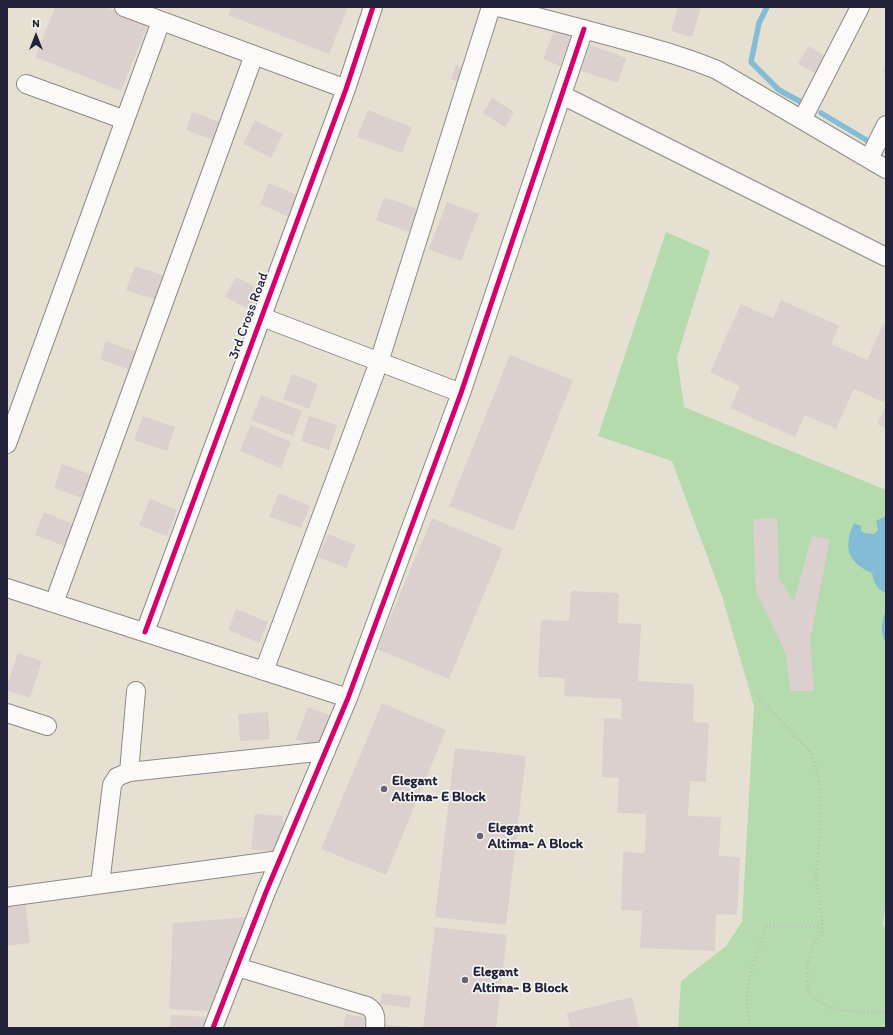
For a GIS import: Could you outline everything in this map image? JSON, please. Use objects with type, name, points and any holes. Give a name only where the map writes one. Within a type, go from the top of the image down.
[{"type":"street","points":[[124,7],[346,89]]},
{"type":"street","name":"3rd Cross Road","points":[[145,632],[346,89],[373,7]]},
{"type":"street","points":[[264,671],[379,362],[491,7]]},
{"type":"street","points":[[498,7],[584,29],[702,63],[717,70],[886,169]]},
{"type":"street","points":[[802,120],[860,7]]},
{"type":"street","points":[[7,444],[161,21]]},
{"type":"street","points":[[213,1028],[280,860],[348,698],[461,393],[584,29]]},
{"type":"street","points":[[54,604],[254,55]]},
{"type":"street","points":[[26,84],[125,120]]},
{"type":"street","points":[[562,96],[886,257]]},
{"type":"street","points":[[869,159],[886,125]]},
{"type":"street","points":[[262,317],[461,393]]},
{"type":"street","points":[[7,588],[348,698]]},
{"type":"street","points":[[130,772],[136,691]]},
{"type":"street","points":[[7,713],[47,726]]},
{"type":"street","points":[[100,884],[112,785],[117,777],[130,772],[326,751]]},
{"type":"street","points":[[7,897],[280,860]]},
{"type":"street","points":[[237,967],[367,1006],[372,1009],[376,1016],[375,1028]]},
{"type":"path","points":[[757,696],[811,753],[819,778],[820,830],[816,878],[822,917],[822,932],[811,950],[806,971],[808,990],[822,1002],[836,1010],[886,1013]]},
{"type":"path","points":[[751,1028],[746,1001],[748,980],[767,926],[822,927]]},
{"type":"green space","points":[[666,232],[710,251],[677,357],[684,407],[886,490],[886,899],[883,926],[886,928],[886,1028],[678,1028],[681,981],[726,946],[742,922],[754,706],[722,596],[672,461],[598,436]]},
{"type":"water","points":[[886,516],[886,593],[876,585],[872,573],[864,569],[852,559],[848,546],[854,523],[861,526],[861,531],[864,533],[874,534],[878,530],[876,521]]},
{"type":"water","points":[[886,609],[886,643],[882,635],[882,622]]},
{"type":"building","points":[[55,7],[105,7],[148,24],[121,91],[35,57]]},
{"type":"building","points":[[232,7],[348,7],[329,54],[228,15]]},
{"type":"building","points":[[678,7],[701,7],[692,37],[671,31]]},
{"type":"building","points":[[556,26],[573,32],[560,66],[543,59]]},
{"type":"building","points":[[590,45],[626,58],[618,83],[581,71]]},
{"type":"building","points":[[808,46],[832,60],[822,77],[798,64]]},
{"type":"building","points":[[456,65],[468,70],[463,83],[451,79]]},
{"type":"building","points":[[886,66],[886,74],[882,72]]},
{"type":"building","points":[[492,98],[514,112],[505,127],[483,113]]},
{"type":"building","points":[[368,110],[412,127],[402,153],[357,137]]},
{"type":"building","points":[[192,112],[225,124],[218,142],[186,130]]},
{"type":"building","points":[[255,120],[283,134],[271,158],[243,144]]},
{"type":"building","points":[[269,183],[304,198],[294,219],[260,204]]},
{"type":"building","points":[[384,197],[417,209],[409,232],[376,220]]},
{"type":"building","points":[[447,202],[479,214],[461,261],[429,249]]},
{"type":"building","points":[[135,266],[168,277],[159,301],[126,290]]},
{"type":"building","points":[[236,277],[262,290],[251,310],[225,297]]},
{"type":"building","points":[[781,300],[839,326],[831,344],[867,360],[883,324],[886,326],[886,403],[854,389],[836,429],[805,415],[795,437],[730,408],[740,386],[710,372],[741,304],[773,318]]},
{"type":"building","points":[[106,341],[136,352],[130,370],[100,359]]},
{"type":"building","points":[[510,355],[573,380],[513,531],[449,506]]},
{"type":"building","points":[[292,374],[318,384],[309,409],[283,399]]},
{"type":"building","points":[[261,395],[302,411],[293,436],[251,420]]},
{"type":"building","points":[[886,405],[886,428],[877,424]]},
{"type":"building","points":[[143,416],[175,427],[167,451],[134,440]]},
{"type":"building","points":[[309,416],[337,425],[329,450],[301,441]]},
{"type":"building","points":[[251,425],[291,442],[281,468],[240,451]]},
{"type":"building","points":[[62,464],[90,474],[81,498],[54,488]]},
{"type":"building","points":[[279,493],[310,506],[301,528],[269,516]]},
{"type":"building","points":[[150,499],[177,510],[167,536],[139,525]]},
{"type":"building","points":[[44,512],[73,524],[64,546],[35,535]]},
{"type":"building","points":[[432,518],[503,548],[449,679],[377,649]]},
{"type":"building","points":[[777,518],[779,579],[794,601],[812,536],[830,539],[810,640],[814,691],[790,691],[786,654],[756,591],[753,519]]},
{"type":"building","points":[[328,534],[356,545],[346,568],[318,557]]},
{"type":"building","points":[[571,591],[619,593],[618,623],[641,624],[638,681],[694,684],[693,722],[709,723],[706,782],[690,781],[688,816],[721,817],[719,856],[740,857],[737,915],[716,914],[715,951],[640,948],[642,911],[621,910],[623,852],[645,853],[646,814],[617,813],[619,778],[602,777],[604,718],[621,719],[622,699],[564,696],[565,678],[538,677],[541,620],[569,621]]},
{"type":"building","points":[[236,609],[268,622],[259,643],[228,630]]},
{"type":"building","points":[[18,653],[42,661],[30,698],[7,690],[7,685]]},
{"type":"building","name":"Elegant Altima- E Block","points":[[382,703],[446,730],[386,875],[321,849]]},
{"type":"building","points":[[308,707],[331,716],[319,748],[296,739]]},
{"type":"building","points":[[268,712],[270,739],[240,741],[238,714]]},
{"type":"building","name":"Elegant Altima- A Block","points":[[455,748],[526,756],[506,925],[435,917]]},
{"type":"building","points":[[255,814],[283,816],[280,852],[251,849]]},
{"type":"building","points":[[25,901],[30,943],[7,946],[7,903]]},
{"type":"building","points":[[248,917],[216,1012],[169,1009],[173,923]]},
{"type":"building","name":"Elegant Altima- B Block","points":[[435,927],[507,935],[496,1028],[423,1028]]},
{"type":"building","points":[[382,993],[411,997],[409,1008],[380,1004]]},
{"type":"building","points":[[632,997],[639,1028],[570,1028],[567,1013]]},
{"type":"building","points":[[346,1014],[366,1018],[364,1028],[343,1028]]},
{"type":"building","points":[[171,1015],[210,1017],[206,1028],[170,1028]]},
{"type":"building","points":[[384,1024],[408,1027],[408,1028],[383,1028]]},
{"type":"waterway","points":[[767,7],[759,23],[751,62],[779,90],[801,102]]},
{"type":"waterway","points":[[821,113],[868,141]]},
{"type":"cycle path","points":[[145,632],[346,89],[373,7]]},
{"type":"cycle path","points":[[213,1028],[266,892],[348,698],[461,393],[584,29]]},
{"type":"place","name":"Elegant Altima- E Block","points":[[384,789]]},
{"type":"place","name":"Elegant Altima- A Block","points":[[480,836]]},
{"type":"place","name":"Elegant Altima- B Block","points":[[465,980]]}]
